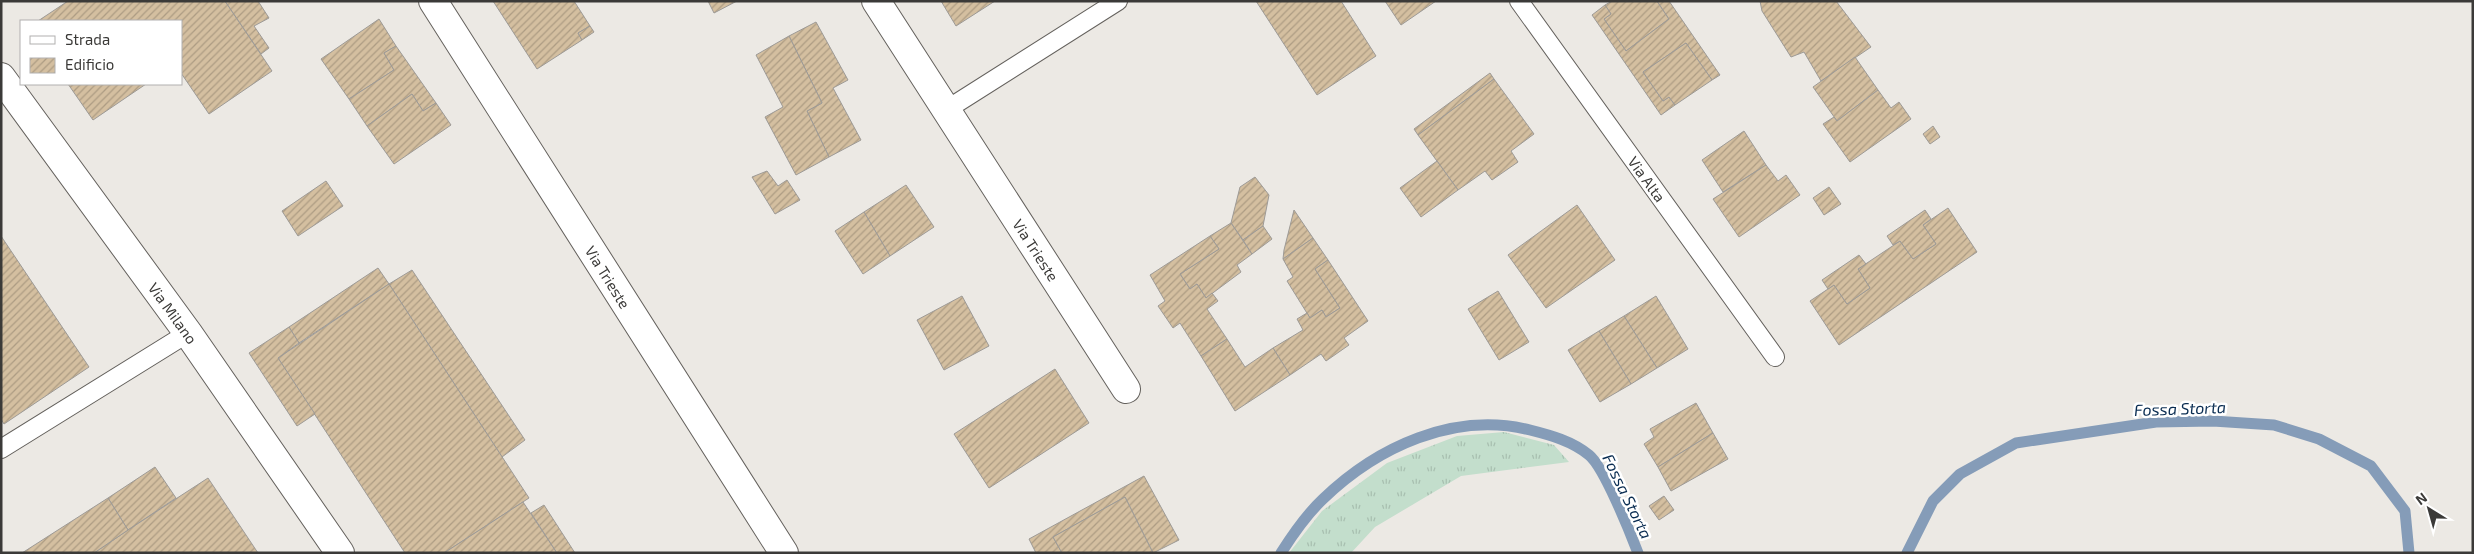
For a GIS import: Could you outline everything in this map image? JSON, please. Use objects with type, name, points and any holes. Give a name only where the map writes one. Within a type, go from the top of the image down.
[{"type":"street","name":"Via Trieste","points":[[433,1],[784,553]]},
{"type":"street","name":"Via Trieste","points":[[876,1],[1126,389]]},
{"type":"street","name":"Via Milano","points":[[1,77],[188,333],[340,553]]},
{"type":"lane","points":[[946,110],[1118,1]]},
{"type":"lane","name":"Via Alta","points":[[1519,1],[1775,357]]},
{"type":"lane","points":[[1,449],[188,333]]},
{"type":"green space","points":[[1504,432],[1554,445],[1569,462],[1461,476],[1375,527],[1351,553],[1289,553],[1322,511],[1387,463],[1457,436]]},
{"type":"building","points":[[68,1],[225,1],[272,71],[209,114],[182,74],[182,20],[40,20]]},
{"type":"building","points":[[225,1],[258,1],[269,18],[254,26],[269,48],[261,54]]},
{"type":"building","points":[[493,1],[574,1],[590,26],[578,33],[582,40],[537,69]]},
{"type":"building","points":[[708,1],[737,1],[714,13]]},
{"type":"building","points":[[941,1],[995,1],[956,26]]},
{"type":"building","points":[[1256,1],[1341,1],[1376,56],[1317,95]]},
{"type":"building","points":[[1385,1],[1436,1],[1401,25]]},
{"type":"building","points":[[1612,1],[1657,1],[1669,19],[1626,51],[1604,19],[1611,14],[1605,5]]},
{"type":"building","points":[[1657,1],[1669,1],[1720,75],[1712,80],[1686,43],[1643,72],[1663,101],[1669,97],[1675,105],[1661,115],[1592,15],[1605,5],[1611,14],[1604,19],[1626,51],[1669,19]]},
{"type":"building","points":[[1760,1],[1836,1],[1871,47],[1821,81],[1804,52],[1791,57],[1762,11]]},
{"type":"building","points":[[379,19],[396,46],[384,53],[394,70],[349,99],[321,59]]},
{"type":"building","points":[[816,22],[848,80],[833,88],[861,140],[829,157],[807,111],[822,103],[789,36]]},
{"type":"building","points":[[590,26],[594,32],[582,40],[578,33]]},
{"type":"building","points":[[789,36],[822,103],[807,111],[829,157],[796,175],[765,117],[783,107],[756,55]]},
{"type":"building","points":[[1686,43],[1712,80],[1675,105],[1669,97],[1663,101],[1643,72]]},
{"type":"building","points":[[396,46],[436,103],[423,111],[412,94],[367,126],[349,99],[394,70],[384,53]]},
{"type":"building","points":[[1855,57],[1878,90],[1837,121],[1813,87]]},
{"type":"building","points":[[1490,73],[1494,79],[1418,135],[1414,129]]},
{"type":"building","points":[[1494,79],[1534,134],[1511,151],[1518,162],[1492,180],[1485,171],[1458,190],[1418,135]]},
{"type":"building","points":[[69,85],[145,85],[93,120]]},
{"type":"building","points":[[1878,90],[1891,108],[1899,102],[1911,119],[1850,162],[1823,124],[1834,117],[1837,121]]},
{"type":"building","points":[[412,94],[423,111],[436,103],[451,125],[394,164],[367,126]]},
{"type":"building","points":[[1933,126],[1940,137],[1930,144],[1923,134]]},
{"type":"building","points":[[1744,131],[1766,165],[1723,192],[1702,160]]},
{"type":"building","points":[[1437,161],[1458,190],[1421,217],[1400,188]]},
{"type":"building","points":[[1766,165],[1778,181],[1786,175],[1800,195],[1739,237],[1713,199]]},
{"type":"building","points":[[767,171],[778,186],[787,180],[800,200],[775,214],[752,177]]},
{"type":"building","points":[[1255,177],[1269,195],[1263,226],[1243,240],[1231,223],[1240,187]]},
{"type":"building","points":[[326,181],[343,206],[298,236],[282,211]]},
{"type":"building","points":[[906,185],[934,227],[890,256],[864,212]]},
{"type":"building","points":[[1829,187],[1841,204],[1824,215],[1813,198]]},
{"type":"building","points":[[1577,205],[1615,260],[1546,308],[1508,255]]},
{"type":"building","points":[[1948,208],[1977,252],[1839,345],[1810,301],[1834,285],[1847,304],[1870,288],[1858,269],[1900,241],[1913,259],[1936,244],[1923,225]]},
{"type":"building","points":[[1294,210],[1313,238],[1283,259],[1284,250]]},
{"type":"building","points":[[1925,210],[1931,219],[1923,225],[1936,244],[1913,259],[1900,241],[1893,245],[1887,236]]},
{"type":"building","points":[[864,212],[890,256],[863,274],[835,231]]},
{"type":"building","points":[[1231,223],[1252,254],[1237,265],[1241,272],[1206,298],[1197,284],[1190,289],[1180,274],[1219,249],[1210,236]]},
{"type":"building","points":[[1263,226],[1272,239],[1252,254],[1243,240]]},
{"type":"building","points":[[1,236],[89,367],[4,424],[1,419]]},
{"type":"building","points":[[1210,236],[1219,249],[1180,274],[1190,289],[1197,284],[1206,298],[1212,293],[1218,301],[1207,309],[1227,339],[1201,356],[1180,323],[1173,328],[1158,306],[1165,301],[1150,275]]},
{"type":"building","points":[[1313,238],[1328,260],[1315,269],[1340,308],[1326,317],[1322,310],[1310,318],[1287,281],[1293,277],[1283,259]]},
{"type":"building","points":[[1859,255],[1866,264],[1858,269],[1870,288],[1847,304],[1834,285],[1828,289],[1822,280]]},
{"type":"building","points":[[1328,260],[1368,321],[1344,338],[1349,345],[1326,361],[1321,354],[1290,375],[1273,348],[1303,330],[1297,319],[1307,313],[1310,318],[1322,310],[1326,317],[1340,308],[1315,269]]},
{"type":"building","points":[[378,268],[389,284],[299,343],[289,327]]},
{"type":"building","points":[[412,270],[525,440],[502,457],[389,284]]},
{"type":"building","points":[[389,284],[529,498],[444,553],[405,553],[278,358]]},
{"type":"building","points":[[1498,291],[1529,342],[1499,360],[1468,309]]},
{"type":"building","points":[[962,296],[989,346],[944,370],[917,320]]},
{"type":"building","points":[[1656,296],[1688,349],[1657,368],[1624,316]]},
{"type":"building","points":[[1624,316],[1657,368],[1631,384],[1599,331]]},
{"type":"building","points":[[289,327],[299,343],[278,358],[315,414],[297,426],[249,353]]},
{"type":"building","points":[[1599,331],[1631,384],[1600,402],[1568,350]]},
{"type":"building","points":[[1227,339],[1245,367],[1273,348],[1290,375],[1235,411],[1201,356]]},
{"type":"building","points":[[1055,369],[1089,423],[989,488],[954,434]]},
{"type":"building","points":[[1696,403],[1713,433],[1658,467],[1644,444],[1654,437],[1650,429]]},
{"type":"building","points":[[1713,433],[1728,459],[1671,491],[1658,467]]},
{"type":"building","points":[[155,467],[176,498],[128,530],[108,498]]},
{"type":"building","points":[[1144,476],[1179,540],[1153,553],[1125,497],[1053,537],[1062,553],[1036,553],[1029,539]]},
{"type":"building","points":[[208,478],[258,553],[94,553],[128,530]]},
{"type":"building","points":[[1664,496],[1674,510],[1659,520],[1649,506]]},
{"type":"building","points":[[1125,497],[1153,553],[1062,553],[1053,537]]},
{"type":"building","points":[[108,498],[128,530],[94,553],[22,553]]},
{"type":"building","points":[[523,502],[557,553],[444,553]]},
{"type":"building","points":[[544,505],[575,553],[557,553],[531,513]]},
{"type":"waterway","name":"Fossa Storta","points":[[1907,553],[1933,501],[1960,474],[2016,443],[2156,422],[2213,421],[2274,425],[2319,439],[2371,466],[2405,511],[2409,553]]},
{"type":"waterway","name":"Fossa Storta","points":[[1281,553],[1300,524],[1317,505],[1344,480],[1367,464],[1392,449],[1418,438],[1445,430],[1473,425],[1502,425],[1530,430],[1568,442],[1589,455],[1602,472],[1638,553]]}]
